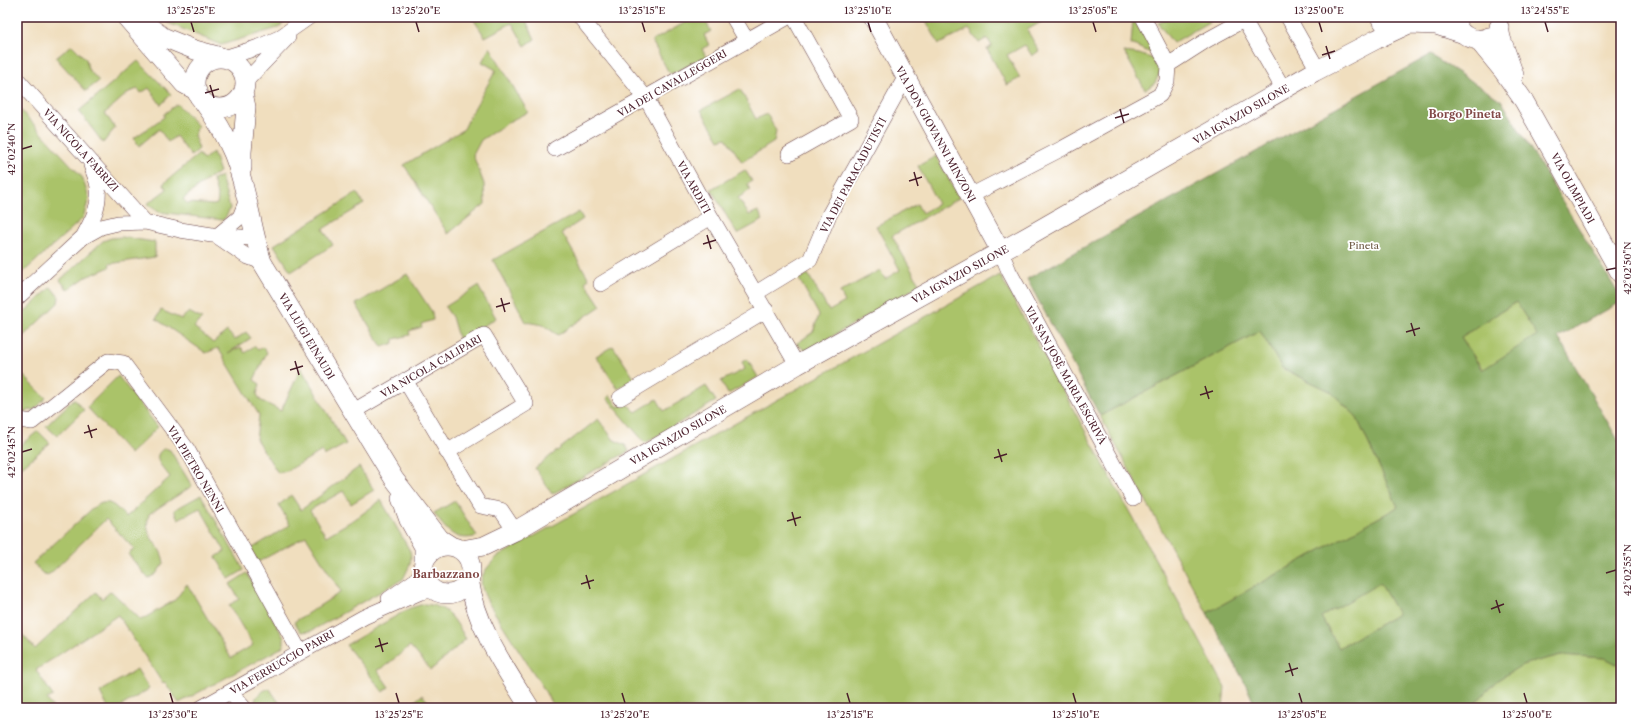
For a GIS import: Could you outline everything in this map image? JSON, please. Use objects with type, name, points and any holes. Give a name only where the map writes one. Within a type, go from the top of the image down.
[{"type":"street","points":[[126,17],[184,84],[211,106],[216,107],[227,107],[237,102],[244,87],[306,19]]},
{"type":"street","points":[[136,17],[163,37],[195,50],[233,61],[242,69],[244,87]]},
{"type":"street","name":"VIA ARDITI","points":[[580,17],[646,98],[711,217],[797,365]]},
{"type":"street","points":[[733,17],[747,40]]},
{"type":"street","name":"VIA DEI CAVALLEGGERI","points":[[555,149],[788,17]]},
{"type":"street","points":[[789,154],[851,119],[794,17]]},
{"type":"street","name":"VIA DON GIOVANNI MINZONI","points":[[873,17],[1001,252]]},
{"type":"street","points":[[970,196],[1063,148],[1160,95],[1168,81],[1168,65],[1144,17]]},
{"type":"street","points":[[1288,17],[1318,70]]},
{"type":"street","points":[[200,96],[195,84],[198,71],[208,61],[256,48],[279,38],[306,19]]},
{"type":"street","points":[[1168,65],[1207,40],[1246,19],[1284,90]]},
{"type":"street","name":"VIA IGNAZIO SILONE","points":[[456,548],[484,546],[515,531],[797,365],[1001,252],[1284,90],[1318,70],[1385,25],[1416,20],[1464,30]]},
{"type":"street","points":[[1464,30],[1490,36],[1501,22]]},
{"type":"street","name":"VIA OLIMPIADI","points":[[1501,22],[1500,36],[1524,101]]},
{"type":"street","name":"VIA OLIMPIADI","points":[[1464,30],[1504,72],[1524,101],[1621,274]]},
{"type":"street","name":"VIA DEI PARACADUTISTI","points":[[756,293],[810,260],[829,215],[906,78]]},
{"type":"street","name":"VIA NICOLA FABRIZI","points":[[17,79],[145,222]]},
{"type":"street","name":"VIA LUIGI EINAUDI","points":[[244,87],[246,108],[242,152],[243,184],[254,238],[262,262],[394,480],[440,539],[456,548]]},
{"type":"street","name":"VIA LUIGI EINAUDI","points":[[200,96],[216,121],[233,153],[243,184]]},
{"type":"street","points":[[83,237],[97,208],[98,188],[90,160]]},
{"type":"street","points":[[217,236],[240,217],[246,202]]},
{"type":"street","points":[[601,284],[711,217]]},
{"type":"street","points":[[17,298],[83,237],[101,227],[118,223],[145,222],[217,236],[254,238]]},
{"type":"street","points":[[217,236],[246,256],[262,262]]},
{"type":"street","name":"VIA SAN JOSÈ MARIA ESCRIVÀ","points":[[1001,252],[1009,271],[1133,499]]},
{"type":"street","points":[[620,398],[766,310]]},
{"type":"street","name":"VIA NICOLA CALIPARI","points":[[352,412],[484,334],[526,404],[447,452]]},
{"type":"street","name":"VIA PIETRO NENNI","points":[[17,418],[19,420],[32,422],[108,361],[123,363],[186,449],[300,652]]},
{"type":"street","points":[[406,380],[480,506],[501,510],[515,531]]},
{"type":"street","name":"VIA LUIGI EINAUDI","points":[[394,480],[409,520],[424,547],[423,566]]},
{"type":"street","name":"VIA IGNAZIO SILONE","points":[[470,574],[515,531]]},
{"type":"street","points":[[492,645],[463,608],[455,601],[437,592],[424,579],[423,566],[428,554],[434,548],[442,546],[456,548],[466,555],[472,594],[480,620],[492,645],[530,708]]},
{"type":"street","name":"VIA FERRUCCIO PARRI","points":[[364,617],[416,580],[423,566]]},
{"type":"street","points":[[437,592],[451,594],[459,591],[465,586],[470,574]]},
{"type":"street","name":"VIA FERRUCCIO PARRI","points":[[201,708],[364,617],[421,592],[437,592]]},
{"type":"street","points":[[230,692],[244,708]]},
{"type":"green space","points":[[154,17],[291,17],[278,28],[221,45]]},
{"type":"green space","points":[[472,17],[522,17],[526,21],[535,39],[525,46],[512,23],[485,37]]},
{"type":"green space","points":[[695,17],[703,17],[711,31],[704,35],[709,45],[702,49],[706,57],[671,74],[652,41]]},
{"type":"green space","points":[[924,17],[1050,17],[1027,30],[1039,51],[1032,56],[1025,45],[1007,55],[1020,78],[1007,85],[987,49],[992,46],[987,38],[979,43],[969,29],[939,44]]},
{"type":"green space","points":[[1173,17],[1217,17],[1173,43],[1158,23]]},
{"type":"green space","points":[[1133,19],[1157,56],[1131,44]]},
{"type":"green space","points":[[72,45],[86,59],[88,69],[99,81],[86,91],[56,58]]},
{"type":"green space","points":[[490,47],[528,112],[512,120],[481,140],[473,155],[484,184],[485,204],[448,234],[404,165],[464,129],[496,70],[482,62]]},
{"type":"green space","points":[[1124,52],[1139,54],[1157,60],[1160,72],[1155,83],[1145,90]]},
{"type":"green space","name":"Pineta","points":[[1430,55],[1501,100],[1621,298],[1621,302],[1558,337],[1621,445],[1621,666],[1605,658],[1561,655],[1522,665],[1496,681],[1471,708],[1256,708],[1246,685],[1207,613],[1398,507],[1356,416],[1330,391],[1282,368],[1260,331],[1100,416],[1027,279]],"holes":[[[1516,302],[1537,335],[1482,370],[1461,337]],[[1380,583],[1398,614],[1339,648],[1321,617]]]},
{"type":"green space","points":[[138,61],[171,94],[161,105],[149,88],[141,93],[138,89],[129,92],[105,113],[115,128],[103,143],[79,111]]},
{"type":"green space","points":[[740,89],[756,119],[767,114],[776,131],[774,142],[742,162],[726,138],[719,140],[701,110]]},
{"type":"green space","points":[[177,104],[198,126],[194,136],[199,149],[191,156],[176,136],[168,142],[159,129],[139,146],[134,138],[164,117],[164,114]]},
{"type":"green space","points":[[17,106],[82,177],[89,198],[83,218],[17,278]]},
{"type":"green space","points":[[213,152],[220,172],[209,178],[183,199],[188,204],[217,204],[218,199],[213,180],[221,176],[230,208],[223,220],[159,212],[147,204],[167,189],[163,184],[199,154],[203,160]]},
{"type":"green space","points":[[936,156],[959,198],[892,236],[920,285],[807,351],[796,344],[813,332],[819,315],[799,279],[808,274],[829,311],[845,302],[840,292],[880,270],[885,279],[900,270],[876,226],[917,204],[922,213],[938,204],[918,166]]},
{"type":"green space","points":[[745,170],[752,181],[747,184],[750,190],[738,198],[749,215],[758,211],[763,220],[737,234],[711,189]]},
{"type":"green space","points":[[357,193],[364,204],[323,229],[333,245],[291,272],[274,245]]},
{"type":"green space","points":[[579,212],[583,219],[562,233],[589,279],[585,282],[601,306],[558,335],[543,325],[526,322],[493,260]]},
{"type":"green space","points":[[122,237],[155,242],[155,257],[109,264],[110,267],[86,277],[68,290],[60,280],[103,241],[111,238]]},
{"type":"green space","points":[[407,274],[432,312],[433,320],[421,324],[422,327],[409,331],[410,335],[394,339],[394,343],[382,347],[356,304]]},
{"type":"green space","points":[[1000,275],[1225,687],[1223,708],[554,708],[542,686],[485,596],[482,584],[483,574],[497,557]]},
{"type":"green space","points":[[478,286],[496,318],[459,341],[452,317],[445,307]]},
{"type":"green space","points":[[51,287],[59,297],[58,303],[17,342],[17,319]]},
{"type":"green space","points":[[1516,302],[1538,335],[1483,370],[1461,337]]},
{"type":"green space","points":[[161,310],[181,319],[189,312],[202,319],[194,327],[213,343],[227,331],[235,340],[246,332],[251,338],[228,353],[241,347],[245,353],[254,346],[258,350],[263,347],[267,352],[254,380],[260,384],[257,394],[260,400],[281,411],[301,368],[346,444],[324,456],[322,451],[287,471],[278,473],[256,439],[259,415],[218,348],[206,353],[156,319]]},
{"type":"green space","points":[[1260,331],[1282,368],[1330,391],[1356,416],[1398,507],[1207,613],[1100,416]]},
{"type":"green space","points":[[613,346],[634,378],[618,389],[596,356]]},
{"type":"green space","points":[[747,359],[758,377],[728,394],[721,381],[745,369],[742,362]]},
{"type":"green space","points":[[17,371],[46,398],[35,409],[24,412],[17,407]]},
{"type":"green space","points":[[118,376],[158,427],[130,454],[87,407]]},
{"type":"green space","points":[[706,386],[716,401],[645,443],[607,398],[610,395],[618,407],[625,402],[636,412],[657,399],[664,411]]},
{"type":"green space","points":[[74,399],[84,410],[57,436],[46,426]]},
{"type":"green space","points":[[598,419],[614,440],[625,445],[629,451],[552,494],[535,468]]},
{"type":"green space","points":[[38,431],[50,443],[17,471],[17,448]]},
{"type":"green space","points":[[165,448],[170,450],[192,486],[149,514],[148,530],[162,556],[164,563],[156,574],[149,578],[146,576],[128,554],[134,549],[106,519],[51,573],[47,575],[42,573],[33,563],[94,507],[100,504],[109,503],[116,507],[126,517],[170,477],[161,466],[158,458],[160,451]]},
{"type":"green space","points":[[359,467],[374,490],[351,504],[343,491],[310,510],[326,536],[358,517],[381,500],[410,551],[410,565],[403,579],[311,631],[301,632],[294,622],[341,592],[306,536],[258,562],[251,549],[290,525],[279,505],[291,495],[301,510]]},
{"type":"green space","points":[[201,495],[244,570],[229,579],[216,557],[225,551],[200,508],[178,519],[174,510]]},
{"type":"green space","points":[[455,501],[477,536],[463,538],[451,533],[434,513]]},
{"type":"green space","points":[[247,573],[284,638],[284,644],[281,648],[179,703],[165,682],[163,684],[118,615],[36,670],[53,696],[47,699],[53,708],[17,708],[17,628],[35,649],[96,592],[102,599],[111,591],[141,620],[175,600],[187,584],[231,658],[253,645],[229,605],[239,599],[230,584]]},
{"type":"green space","points":[[1380,582],[1398,614],[1339,648],[1321,617]]},
{"type":"green space","points":[[424,604],[432,605],[450,615],[466,639],[431,670],[410,646],[384,667],[377,670],[389,687],[383,692],[346,645],[410,608]]},
{"type":"green space","points":[[1561,655],[1605,658],[1621,666],[1621,708],[1471,708],[1496,681],[1521,665]]},
{"type":"green space","points":[[137,669],[149,689],[118,708],[108,708],[100,692]]},
{"type":"green space","points":[[269,688],[283,708],[258,708],[255,701],[256,698],[260,693]]},
{"type":"green space","points":[[422,695],[434,708],[407,708]]},
{"type":"district","name":"Borgo Pineta","points":[[1465,114]]},
{"type":"district","name":"Barbazzano","points":[[446,574]]}]
